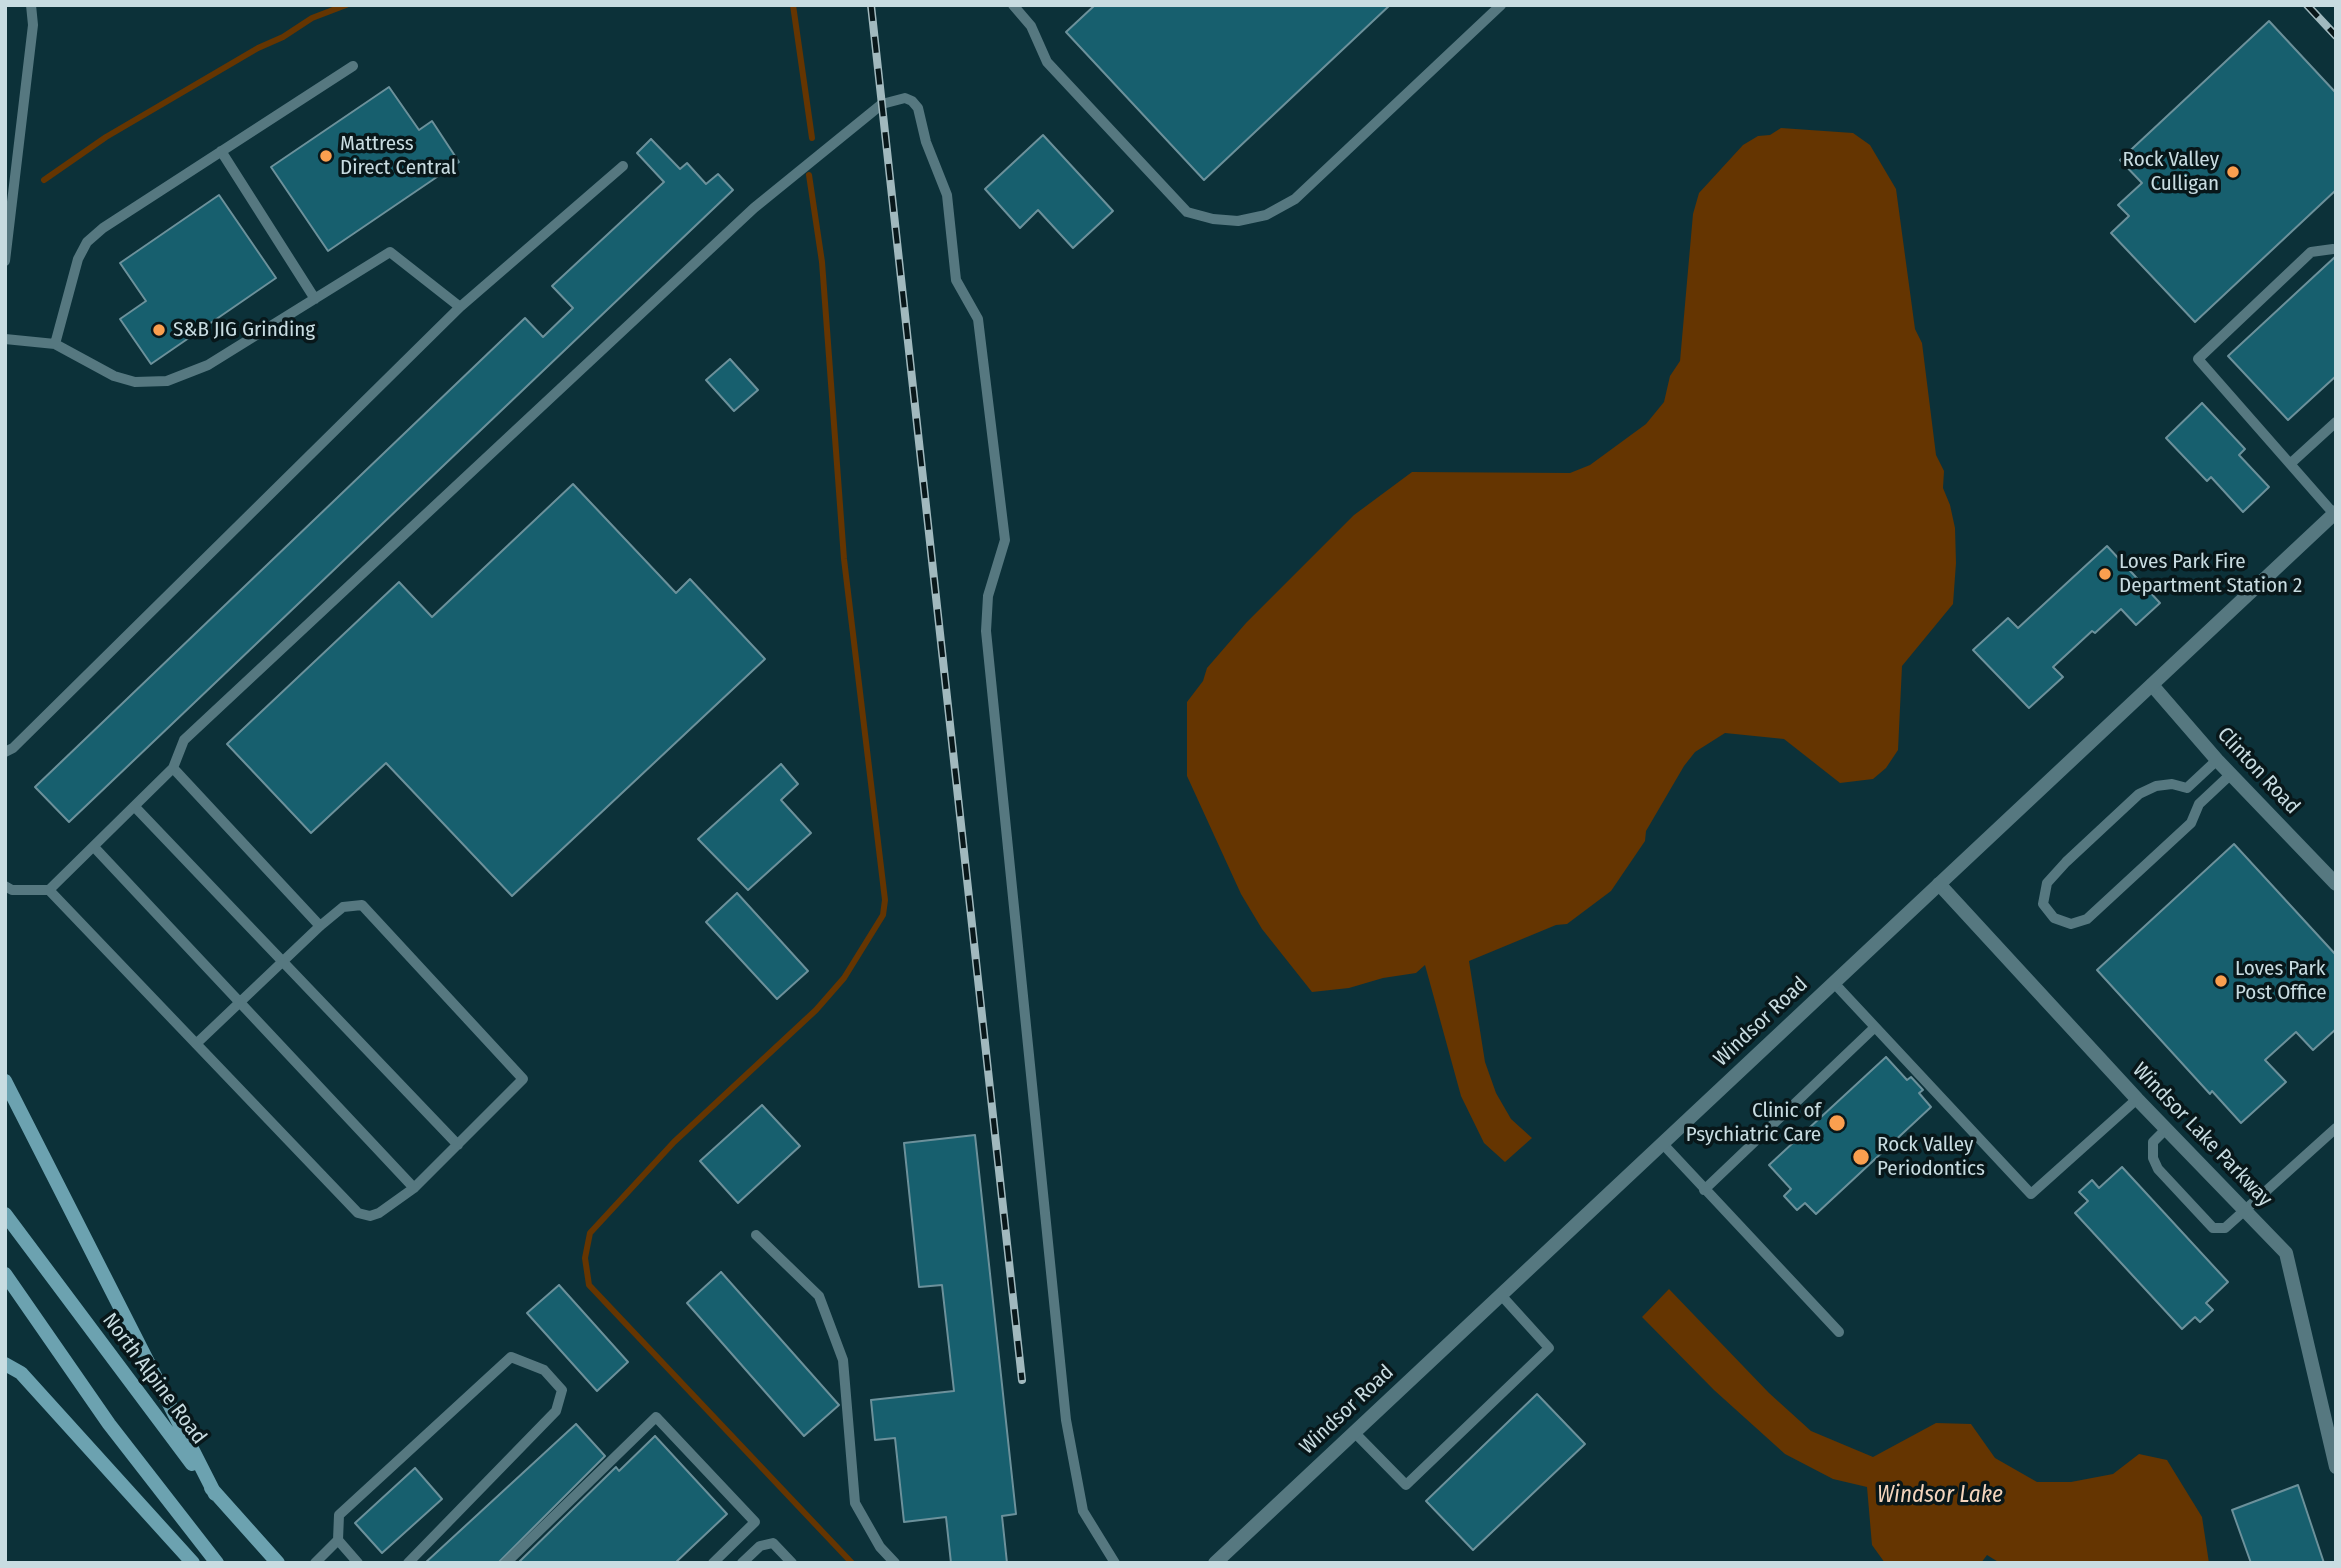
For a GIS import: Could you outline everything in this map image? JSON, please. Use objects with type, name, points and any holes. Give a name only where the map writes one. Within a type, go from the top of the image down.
[{"type":"main road","points":[[5,1081],[215,1494]]},
{"type":"main road","name":"North Alpine Road","points":[[5,1214],[215,1494],[278,1563]]},
{"type":"main road","points":[[5,1274],[108,1424],[217,1563]]},
{"type":"main road","points":[[5,1364],[21,1373],[194,1563]]},
{"type":"street","name":"Windsor Road","points":[[1215,1563],[2335,513]]},
{"type":"street","name":"Clinton Road","points":[[2152,685],[2217,760],[2336,884]]},
{"type":"street","name":"Windsor Lake Parkway","points":[[1939,884],[2137,1099],[2287,1253],[2332,1430],[2336,1467]]},
{"type":"lane","points":[[5,261],[33,25],[31,5]]},
{"type":"lane","points":[[1013,5],[1031,26],[1047,62],[1186,212],[1213,219],[1238,221],[1266,215],[1295,200],[1502,5]]},
{"type":"lane","points":[[55,344],[78,259],[87,242],[103,228],[354,66]]},
{"type":"lane","points":[[5,886],[12,890],[49,890],[173,768],[184,740],[754,208],[882,104],[905,98],[912,101],[918,108],[926,142],[947,195],[956,280],[978,319],[1005,540],[988,596],[986,631],[1066,1420],[1083,1511],[1115,1563]]},
{"type":"lane","points":[[221,151],[315,299]]},
{"type":"lane","points":[[5,752],[13,748],[460,307],[623,166]]},
{"type":"lane","points":[[2335,249],[2311,252],[2198,359],[2335,513]]},
{"type":"lane","points":[[5,339],[55,344],[114,376],[135,382],[167,381],[208,365],[390,251],[460,307]]},
{"type":"lane","points":[[2290,464],[2336,422]]},
{"type":"lane","points":[[2217,760],[2187,788],[2172,784],[2157,786],[2139,794],[2066,862],[2047,883],[2043,904],[2054,918],[2071,924],[2087,919],[2191,822],[2199,804],[2231,774]]},
{"type":"lane","points":[[173,768],[320,926]]},
{"type":"lane","points":[[135,807],[458,1145]]},
{"type":"lane","points":[[94,847],[414,1188]]},
{"type":"lane","points":[[49,890],[358,1213],[370,1216],[379,1213],[414,1188],[522,1082],[522,1074],[366,906],[343,907],[283,960],[197,1043]]},
{"type":"lane","points":[[1834,983],[2031,1194],[2137,1099]]},
{"type":"lane","points":[[1704,1190],[1875,1027]]},
{"type":"lane","points":[[2166,1129],[2153,1143],[2153,1158],[2158,1169],[2213,1227],[2225,1228],[2336,1128]]},
{"type":"lane","points":[[1662,1143],[1839,1332]]},
{"type":"lane","points":[[757,1235],[819,1296],[843,1360],[855,1503],[880,1547],[895,1563]]},
{"type":"lane","points":[[1354,1432],[1406,1485],[1549,1348],[1501,1295]]},
{"type":"lane","points":[[315,1563],[338,1540],[339,1515],[511,1357],[544,1370],[562,1390],[556,1411],[408,1563]]},
{"type":"lane","points":[[506,1563],[656,1418],[755,1522],[713,1563]]},
{"type":"lane","points":[[338,1540],[358,1563]]},
{"type":"lane","points":[[742,1563],[760,1546],[773,1543],[792,1563]]},
{"type":"water","points":[[1781,128],[1853,133],[1870,145],[1896,189],[1915,329],[1922,343],[1936,455],[1944,471],[1943,488],[1955,528],[1953,604],[1902,666],[1898,750],[1886,768],[1873,779],[1840,783],[1784,739],[1725,733],[1695,752],[1684,766],[1646,831],[1645,841],[1611,891],[1567,924],[1556,925],[1469,961],[1485,1062],[1496,1093],[1511,1119],[1532,1138],[1505,1162],[1484,1143],[1461,1096],[1425,965],[1416,973],[1383,978],[1349,988],[1312,992],[1262,929],[1241,894],[1187,776],[1187,702],[1203,681],[1207,668],[1246,623],[1354,515],[1412,472],[1570,473],[1590,465],[1646,424],[1664,402],[1670,376],[1680,361],[1693,214],[1699,193],[1743,145]]},
{"type":"water","name":"Windsor Lake","points":[[1669,1289],[1769,1393],[1811,1431],[1873,1457],[1936,1423],[1971,1424],[1995,1458],[2037,1482],[2071,1482],[2113,1474],[2139,1454],[2167,1460],[2202,1517],[2209,1563],[2000,1563],[1987,1555],[1981,1563],[1885,1563],[1872,1545],[1867,1487],[1833,1479],[1785,1454],[1714,1390],[1642,1317]]},
{"type":"building","points":[[1095,5],[1390,5],[1204,180],[1066,32]]},
{"type":"building","name":"Rock Valley Culligan","points":[[2269,21],[2336,93],[2336,190],[2195,322],[2111,233],[2129,216],[2118,205],[2142,183],[2120,160]]},
{"type":"building","points":[[389,87],[419,130],[432,121],[459,162],[328,251],[271,167]]},
{"type":"building","points":[[1043,135],[1113,211],[1073,248],[1038,210],[1020,228],[985,189]]},
{"type":"building","points":[[651,139],[680,169],[687,163],[706,184],[718,174],[733,190],[69,822],[35,787],[525,318],[543,337],[573,308],[552,286],[664,182],[637,153]]},
{"type":"building","points":[[219,195],[276,278],[151,364],[120,319],[146,301],[120,263]]},
{"type":"building","points":[[2336,256],[2336,376],[2288,420],[2228,356]]},
{"type":"building","points":[[730,359],[758,390],[734,411],[706,380]]},
{"type":"building","points":[[2202,403],[2245,449],[2239,455],[2269,487],[2243,512],[2211,477],[2207,481],[2166,438]]},
{"type":"building","points":[[573,484],[676,593],[690,579],[765,659],[512,896],[386,763],[311,833],[227,744],[399,582],[432,617]]},
{"type":"building","points":[[2107,546],[2160,603],[2136,625],[2121,609],[2095,633],[2092,631],[2053,667],[2063,677],[2029,708],[1973,650],[2008,618],[2018,628]]},
{"type":"building","points":[[781,764],[798,784],[781,800],[811,833],[748,890],[698,839]]},
{"type":"building","name":"Loves Park Post Office","points":[[2234,844],[2336,955],[2336,1029],[2313,1050],[2296,1032],[2265,1060],[2286,1082],[2241,1123],[2212,1091],[2210,1094],[2097,970]]},
{"type":"building","points":[[737,893],[808,971],[777,999],[706,922]]},
{"type":"building","points":[[1886,1057],[1907,1080],[1911,1077],[1923,1090],[1919,1093],[1931,1107],[1816,1214],[1805,1203],[1797,1210],[1784,1196],[1791,1189],[1769,1165]]},
{"type":"building","points":[[762,1105],[800,1146],[738,1203],[700,1161]]},
{"type":"building","points":[[975,1135],[1016,1514],[1002,1516],[1007,1563],[951,1563],[946,1517],[904,1522],[895,1438],[875,1440],[871,1400],[954,1391],[942,1285],[919,1287],[904,1143]]},
{"type":"building","points":[[2122,1167],[2228,1282],[2206,1303],[2213,1310],[2200,1322],[2195,1317],[2182,1329],[2075,1213],[2088,1201],[2079,1192],[2092,1180],[2099,1188]]},
{"type":"building","points":[[721,1272],[839,1405],[804,1436],[687,1303]]},
{"type":"building","points":[[559,1285],[628,1362],[597,1391],[527,1313]]},
{"type":"building","points":[[1537,1394],[1585,1444],[1473,1550],[1426,1501]]},
{"type":"building","points":[[576,1424],[605,1456],[498,1563],[425,1563]]},
{"type":"building","points":[[655,1436],[727,1514],[675,1563],[518,1563],[616,1467],[619,1471]]},
{"type":"building","points":[[415,1468],[442,1499],[382,1553],[355,1523]]},
{"type":"building","points":[[2298,1485],[2324,1563],[2251,1563],[2232,1510]]},
{"type":"waterway","points":[[44,180],[106,137],[258,48],[283,37],[312,18],[346,5]]},
{"type":"waterway","points":[[793,5],[812,138]]},
{"type":"waterway","points":[[809,175],[822,262],[844,559],[885,900],[883,915],[844,978],[816,1010],[674,1142],[590,1233],[585,1258],[589,1285],[852,1563]]},
{"type":"railway","points":[[871,5],[1022,1380]]},
{"type":"railway","points":[[2307,5],[2336,36]]},
{"type":"place","name":"Mattress Direct Central","points":[[326,156]]},
{"type":"place","name":"Rock Valley Culligan","points":[[2233,172]]},
{"type":"place","name":"S&B JIG Grinding","points":[[159,330]]},
{"type":"place","name":"Loves Park Fire Department Station 2","points":[[2105,574]]},
{"type":"place","name":"Loves Park Post Office","points":[[2221,981]]},
{"type":"place","name":"Clinic of Psychiatric Care","points":[[1837,1123]]},
{"type":"place","name":"Rock Valley Periodontics","points":[[1861,1157]]}]
